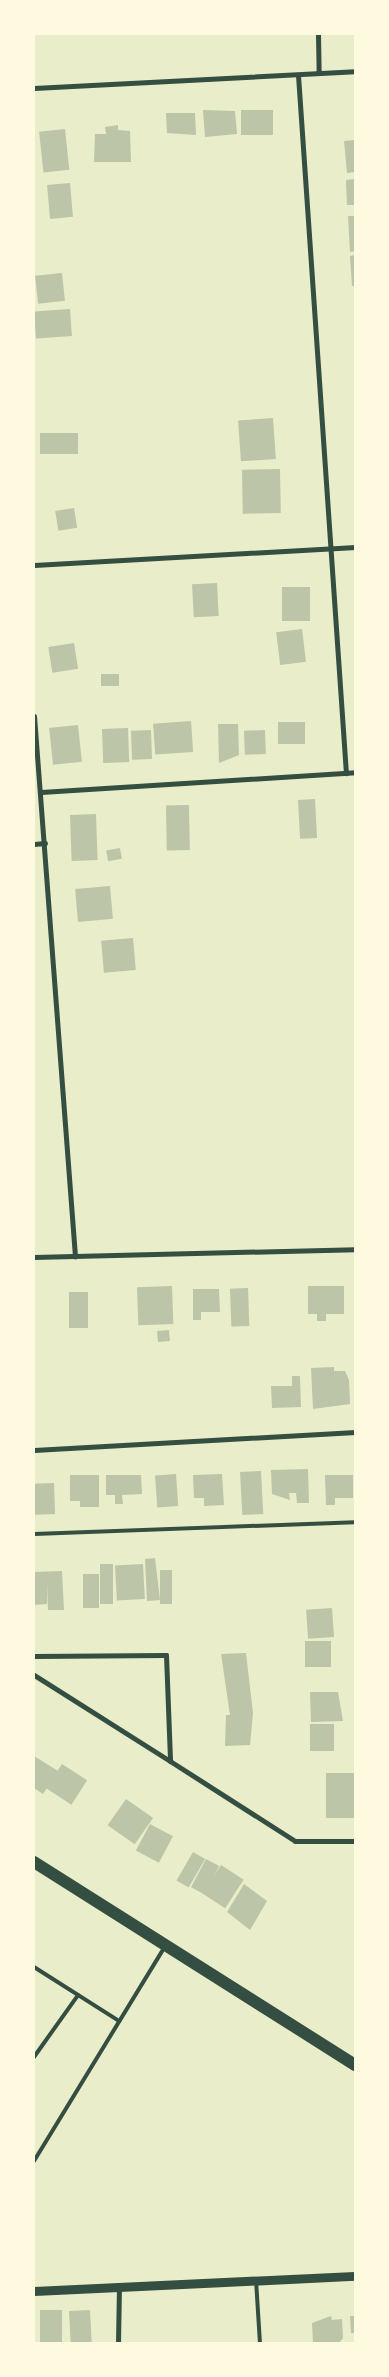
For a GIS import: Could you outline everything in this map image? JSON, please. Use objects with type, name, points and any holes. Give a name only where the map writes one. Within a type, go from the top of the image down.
[{"type":"main road","points":[[34,1862],[355,2066]]},
{"type":"street","points":[[318,34],[319,73]]},
{"type":"street","points":[[34,88],[355,71]]},
{"type":"street","points":[[298,75],[329,548],[346,773]]},
{"type":"street","points":[[34,565],[355,547]]},
{"type":"street","points":[[34,716],[75,1256]]},
{"type":"street","points":[[41,792],[355,772]]},
{"type":"street","points":[[34,844],[45,843]]},
{"type":"street","points":[[34,1257],[355,1249]]},
{"type":"street","points":[[34,1450],[355,1432]]},
{"type":"street","points":[[34,1656],[166,1655],[170,1762]]},
{"type":"street","points":[[34,1675],[295,1841],[355,1841]]},
{"type":"street","points":[[34,2291],[355,2276]]},
{"type":"street","points":[[118,2286],[118,2343]]},
{"type":"lane","points":[[34,1534],[355,1522]]},
{"type":"lane","points":[[34,2161],[164,1946]]},
{"type":"lane","points":[[34,1966],[119,2021]]},
{"type":"lane","points":[[34,2057],[78,1994]]},
{"type":"lane","points":[[256,2280],[260,2343]]},
{"type":"building","points":[[203,110],[235,111],[237,134],[205,137]]},
{"type":"building","points":[[241,110],[273,110],[273,135],[241,135]]},
{"type":"building","points":[[166,113],[195,113],[196,135],[167,133]]},
{"type":"building","points":[[118,125],[118,130],[130,131],[131,162],[94,162],[95,134],[106,134],[105,127]]},
{"type":"building","points":[[65,129],[69,170],[43,172],[39,132]]},
{"type":"building","points":[[355,140],[355,172],[347,173],[344,141]]},
{"type":"building","points":[[355,179],[355,205],[347,205],[346,180]]},
{"type":"building","points":[[70,183],[73,217],[50,219],[47,185]]},
{"type":"building","points":[[348,216],[355,216],[355,251],[350,252]]},
{"type":"building","points":[[355,255],[355,286],[352,286],[350,256]]},
{"type":"building","points":[[62,273],[65,301],[38,304],[35,276]]},
{"type":"building","points":[[70,309],[72,336],[36,338],[34,312]]},
{"type":"building","points":[[273,418],[276,459],[241,461],[238,420]]},
{"type":"building","points":[[40,433],[78,433],[78,454],[40,454]]},
{"type":"building","points":[[280,469],[281,513],[243,514],[242,470]]},
{"type":"building","points":[[74,508],[77,528],[58,531],[55,511]]},
{"type":"building","points":[[217,583],[219,616],[194,617],[192,584]]},
{"type":"building","points":[[282,587],[310,587],[310,621],[282,621]]},
{"type":"building","points":[[302,629],[306,662],[280,665],[276,632]]},
{"type":"building","points":[[74,643],[78,669],[52,673],[48,647]]},
{"type":"building","points":[[101,674],[119,674],[119,686],[101,686]]},
{"type":"building","points":[[191,721],[193,752],[155,755],[153,724]]},
{"type":"building","points":[[278,722],[305,722],[305,744],[278,744]]},
{"type":"building","points":[[218,724],[238,724],[239,755],[219,763]]},
{"type":"building","points":[[78,725],[82,762],[53,765],[49,728]]},
{"type":"building","points":[[128,728],[129,762],[103,763],[102,729]]},
{"type":"building","points":[[151,730],[152,759],[132,760],[131,731]]},
{"type":"building","points":[[265,730],[266,754],[245,755],[244,731]]},
{"type":"building","points":[[315,799],[317,838],[300,839],[298,800]]},
{"type":"building","points":[[166,805],[189,805],[190,850],[167,850]]},
{"type":"building","points":[[96,814],[98,860],[72,861],[70,815]]},
{"type":"building","points":[[120,848],[122,859],[108,861],[106,850]]},
{"type":"building","points":[[110,886],[113,919],[78,922],[75,889]]},
{"type":"building","points":[[133,938],[136,970],[104,973],[101,941]]},
{"type":"building","points":[[172,1286],[173,1324],[138,1325],[137,1287]]},
{"type":"building","points":[[308,1286],[344,1286],[344,1314],[326,1314],[326,1321],[317,1321],[317,1314],[308,1314]]},
{"type":"building","points":[[248,1288],[249,1326],[231,1327],[230,1289]]},
{"type":"building","points":[[193,1289],[219,1289],[220,1312],[201,1312],[201,1320],[193,1320]]},
{"type":"building","points":[[69,1292],[88,1292],[88,1328],[69,1328]]},
{"type":"building","points":[[169,1330],[170,1341],[158,1342],[157,1331]]},
{"type":"building","points":[[334,1367],[334,1371],[345,1371],[349,1380],[350,1404],[313,1409],[311,1368]]},
{"type":"building","points":[[292,1376],[300,1376],[301,1407],[272,1408],[271,1386],[292,1386]]},
{"type":"building","points":[[308,1469],[309,1503],[297,1503],[296,1493],[289,1493],[290,1500],[272,1494],[271,1470]]},
{"type":"building","points":[[261,1471],[263,1514],[242,1515],[240,1472]]},
{"type":"building","points":[[176,1474],[178,1506],[157,1507],[155,1475]]},
{"type":"building","points":[[222,1474],[224,1505],[204,1506],[204,1498],[194,1498],[193,1475]]},
{"type":"building","points":[[70,1475],[99,1475],[99,1507],[80,1507],[80,1501],[70,1501]]},
{"type":"building","points":[[106,1475],[141,1475],[142,1494],[122,1495],[123,1504],[115,1504],[115,1495],[106,1495]]},
{"type":"building","points":[[325,1475],[353,1475],[353,1498],[335,1498],[335,1505],[326,1505]]},
{"type":"building","points":[[54,1483],[55,1514],[35,1515],[34,1484]]},
{"type":"building","points":[[155,1558],[160,1600],[147,1601],[145,1559]]},
{"type":"building","points":[[100,1564],[113,1564],[113,1604],[100,1604]]},
{"type":"building","points":[[143,1564],[145,1599],[117,1600],[115,1565]]},
{"type":"building","points":[[160,1570],[172,1570],[172,1604],[160,1604]]},
{"type":"building","points":[[62,1571],[64,1610],[48,1610],[47,1584],[47,1604],[34,1605],[34,1572]]},
{"type":"building","points":[[83,1574],[99,1574],[99,1608],[83,1608]]},
{"type":"building","points":[[332,1608],[334,1637],[308,1639],[306,1610]]},
{"type":"building","points":[[305,1641],[331,1641],[331,1667],[305,1667]]},
{"type":"building","points":[[246,1653],[253,1713],[250,1745],[225,1746],[226,1715],[230,1715],[221,1654]]},
{"type":"building","points":[[310,1692],[338,1692],[343,1721],[311,1722]]},
{"type":"building","points":[[310,1724],[334,1724],[334,1751],[310,1751]]},
{"type":"building","points":[[34,1756],[58,1771],[43,1794],[34,1788]]},
{"type":"building","points":[[62,1764],[87,1780],[71,1805],[46,1788]]},
{"type":"building","points":[[326,1773],[355,1773],[355,1818],[326,1818]]},
{"type":"building","points":[[126,1799],[153,1818],[135,1844],[108,1825]]},
{"type":"building","points":[[150,1824],[173,1836],[159,1863],[136,1850]]},
{"type":"building","points":[[193,1852],[205,1859],[189,1888],[176,1881]]},
{"type":"building","points":[[206,1859],[219,1866],[204,1894],[191,1887]]},
{"type":"building","points":[[221,1865],[244,1880],[225,1908],[202,1894]]},
{"type":"building","points":[[244,1884],[267,1901],[250,1930],[227,1912]]},
{"type":"building","points":[[40,2310],[62,2310],[62,2343],[40,2343]]},
{"type":"building","points":[[90,2310],[92,2343],[71,2343],[69,2311]]},
{"type":"building","points":[[331,2316],[332,2320],[342,2319],[343,2338],[339,2343],[313,2343],[312,2323]]},
{"type":"building","points":[[350,2316],[355,2316],[355,2333],[351,2333]]}]
